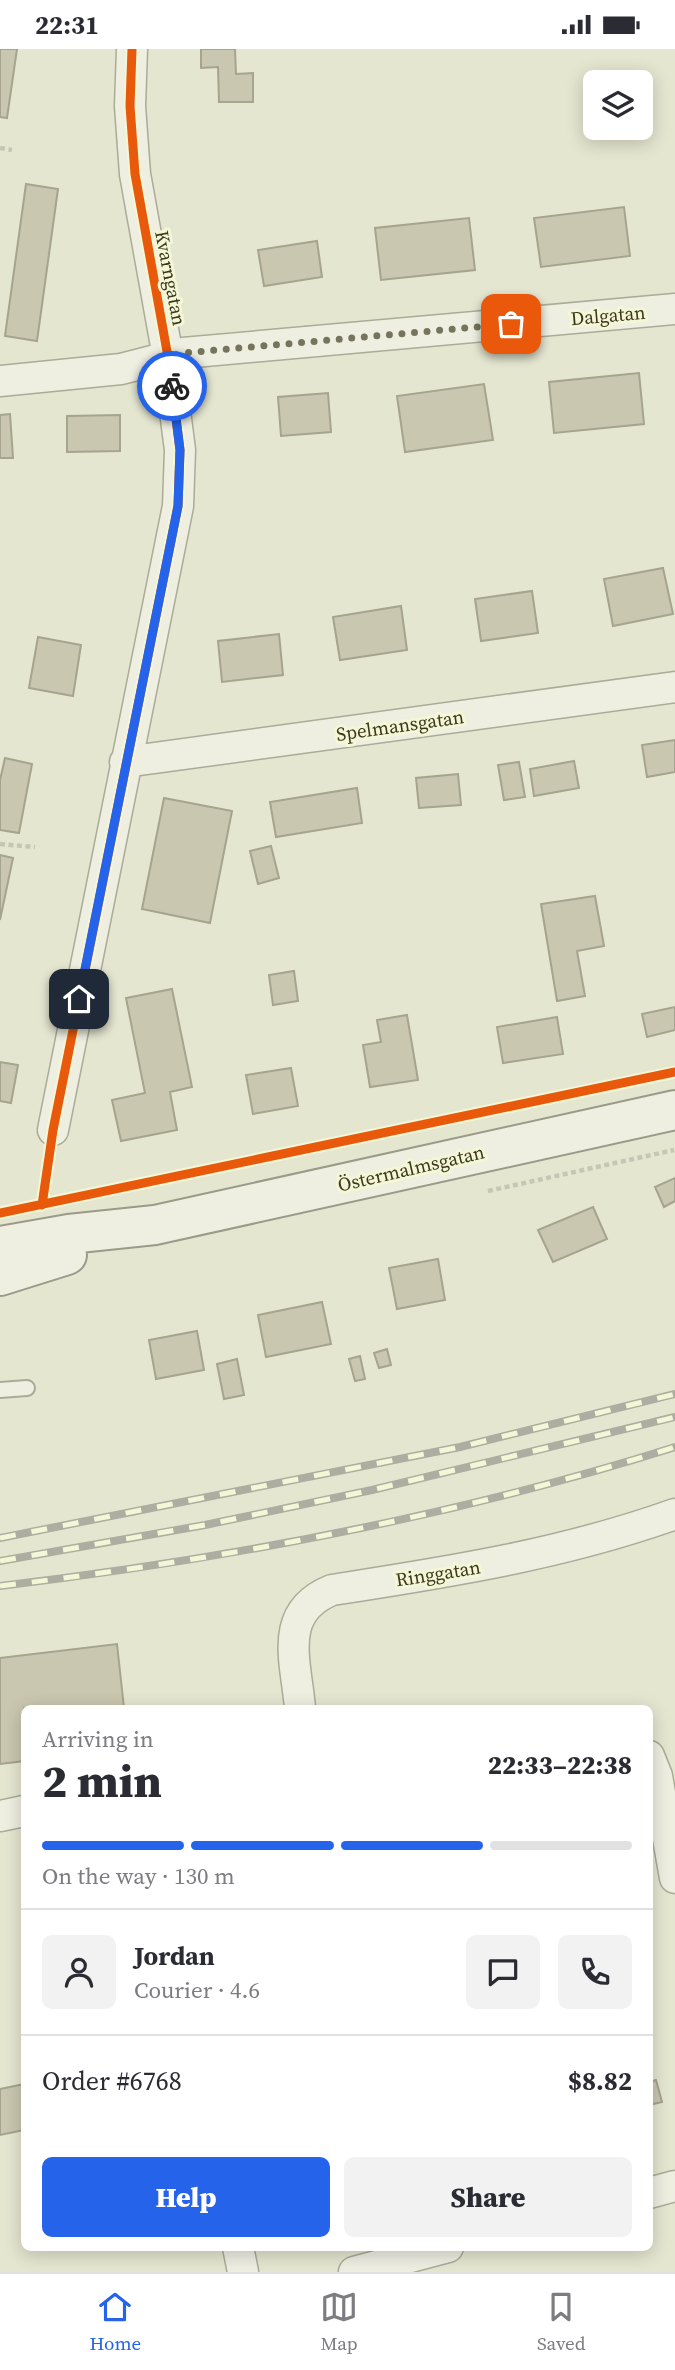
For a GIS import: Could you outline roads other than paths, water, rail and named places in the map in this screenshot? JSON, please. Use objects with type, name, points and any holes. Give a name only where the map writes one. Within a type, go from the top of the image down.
[{"type":"main road","name":"Östermalmsgatan","points":[[0,1276],[155,1225],[672,1110]]},
{"type":"main road","name":"Östermalmsgatan","points":[[0,1246],[69,1234],[155,1225]]},
{"type":"street","name":"Kvarngatan","points":[[53,1130],[178,506],[180,450],[168,357],[135,174],[130,106],[132,49]]},
{"type":"street","name":"Dalgatan","points":[[0,381],[121,369],[183,353],[675,309]]},
{"type":"street","name":"Spelmansgatan","points":[[125,762],[675,687]]},
{"type":"street","name":"Ringgatan","points":[[300,1705],[294,1636],[296,1620],[316,1596],[332,1590],[523,1558],[583,1543],[675,1514]]},
{"type":"street","points":[[653,1766],[675,1878]]},
{"type":"street","points":[[0,1816],[21,1812]]},
{"type":"street","points":[[653,2192],[675,2186]]},
{"type":"street","points":[[239,2251],[243,2272]]},
{"type":"street","points":[[354,2272],[433,2251]]},
{"type":"lane","points":[[0,1390],[27,1388]]},
{"type":"railway","points":[[0,1538],[460,1447],[675,1394]]},
{"type":"railway","points":[[0,1561],[205,1525],[372,1490],[675,1417]]},
{"type":"railway","points":[[0,1586],[171,1563],[341,1532],[509,1494],[675,1447]]}]
